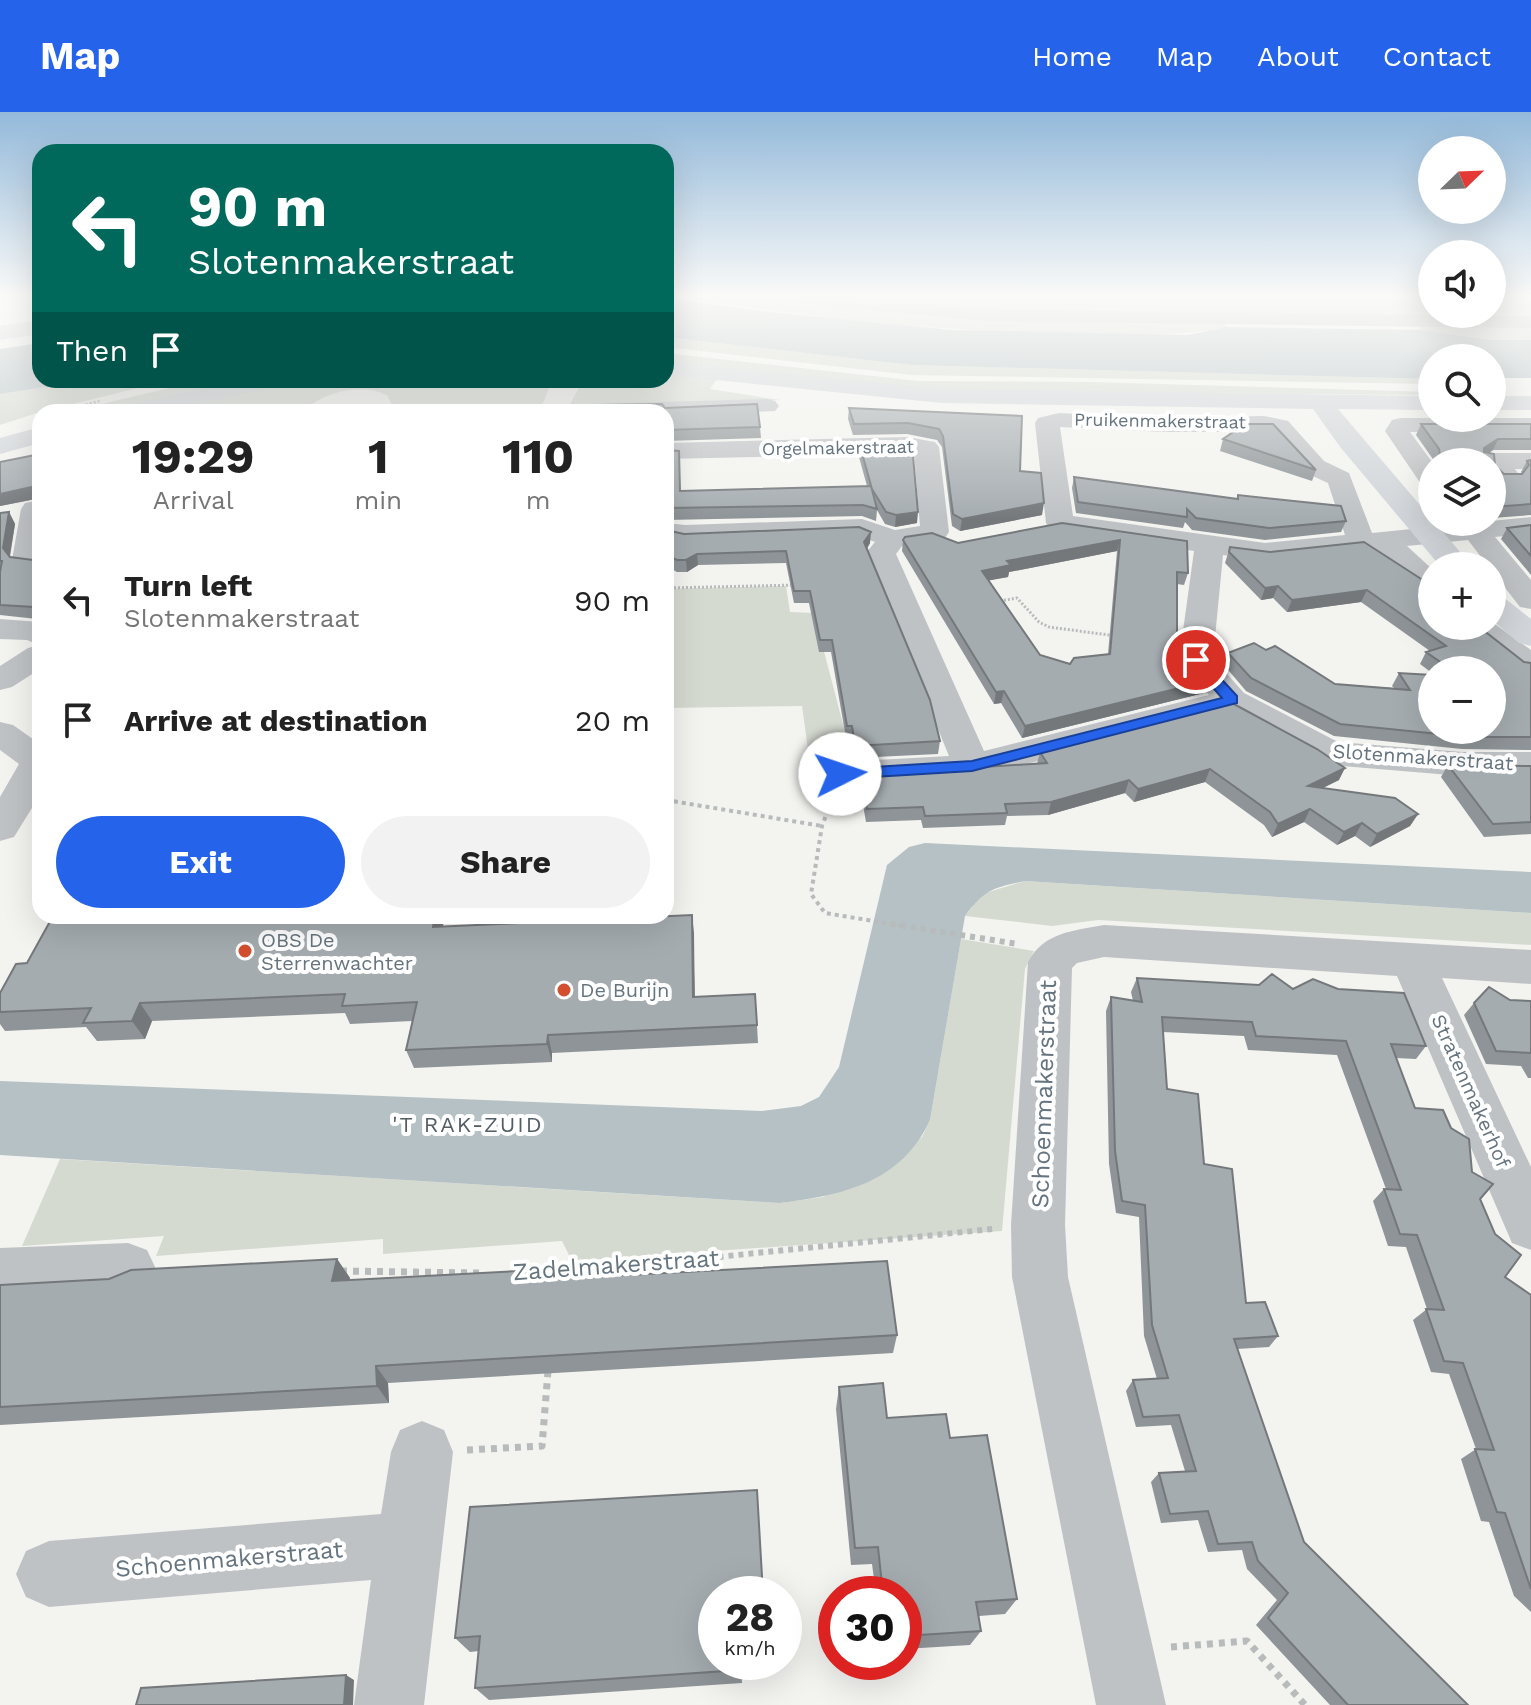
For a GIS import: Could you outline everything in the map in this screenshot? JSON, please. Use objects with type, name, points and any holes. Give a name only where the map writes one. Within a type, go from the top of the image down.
[{"type":"street","points":[[698,371],[923,395],[1418,403]]},
{"type":"street","points":[[163,404],[237,388]]},
{"type":"street","points":[[1321,403],[1418,523]]},
{"type":"street","points":[[1506,403],[1531,403]]},
{"type":"street","points":[[674,406],[767,406]]},
{"type":"street","name":"Pruikenmakerstraat","points":[[1340,479],[1315,467],[1279,426],[1264,423],[1167,425],[1059,420],[1047,423],[1048,526],[1265,552],[1418,535]]},
{"type":"street","points":[[1418,461],[1397,431],[1401,425],[1531,425]]},
{"type":"street","points":[[0,446],[32,437]]},
{"type":"street","name":"Orgelmakerstraat","points":[[674,451],[926,447],[946,538],[893,539],[862,527],[674,532]]},
{"type":"street","points":[[1510,477],[1494,461],[1531,461]]},
{"type":"street","points":[[1418,480],[1340,479],[1372,540],[1418,574]]},
{"type":"street","points":[[29,510],[27,560],[32,560]]},
{"type":"street","name":"Pruikenmakerstraat","points":[[1506,525],[1531,525]]},
{"type":"street","points":[[1429,536],[1443,552]]},
{"type":"street","points":[[1480,536],[1531,600]]},
{"type":"street","points":[[893,539],[881,553],[972,766]]},
{"type":"street","name":"Slotenmakerstraat","points":[[1209,545],[1196,660],[1232,700],[1330,753],[1462,764],[1531,764]]},
{"type":"street","points":[[1506,615],[1531,636]]},
{"type":"street","points":[[0,629],[32,631]]},
{"type":"street","points":[[1496,640],[1531,665]]},
{"type":"street","points":[[0,680],[32,660]]},
{"type":"street","points":[[840,774],[972,766],[1232,700]]},
{"type":"street","points":[[0,733],[32,755]]},
{"type":"street","points":[[0,828],[32,777]]},
{"type":"street","name":"Schoenmakerstraat","points":[[1131,1705],[1040,1277],[1038,1225],[1048,971],[1057,953],[1072,946],[1104,941],[1531,967]]},
{"type":"street","name":"Stratenmakerhof","points":[[1411,958],[1531,1225]]},
{"type":"street","points":[[0,1275],[128,1269]]},
{"type":"street","points":[[389,1705],[422,1452]]},
{"type":"street","name":"Schoenmakerstraat","points":[[49,1574],[409,1544]]},
{"type":"path","points":[[674,588],[803,585]]},
{"type":"path","points":[[991,602],[1017,598],[1039,622],[1049,627],[1123,637]]},
{"type":"path","points":[[674,801],[822,826],[811,894],[825,913],[979,935]]},
{"type":"path","name":"Zadelmakerstraat","points":[[524,1274],[556,1274],[1038,1225]]},
{"type":"path","name":"Zadelmakerstraat","points":[[334,1271],[492,1273]]},
{"type":"path","points":[[554,1290],[556,1274]]},
{"type":"path","points":[[422,1452],[542,1446],[548,1368]]},
{"type":"path","points":[[1119,1650],[1247,1641],[1305,1705]]},
{"type":"shaded area","points":[[0,371],[32,371],[32,388],[39,388],[0,394]]},
{"type":"shaded area","points":[[757,371],[831,371],[918,381],[1091,382],[1418,392],[1418,395],[950,391]]},
{"type":"shaded area","points":[[880,371],[1147,371],[1418,379],[1418,384],[912,375]]},
{"type":"shaded area","points":[[1147,371],[1418,371],[1418,379]]},
{"type":"shaded area","points":[[1506,371],[1531,371],[1531,378],[1506,378]]},
{"type":"shaded area","points":[[674,375],[717,379],[710,389],[780,400],[674,404],[570,404],[579,388],[674,388]]},
{"type":"shaded area","points":[[39,388],[138,388],[73,404],[32,404],[32,415],[0,425],[0,394]]},
{"type":"shaded area","points":[[169,388],[205,388],[133,404],[102,404]]},
{"type":"shaded area","points":[[248,388],[549,388],[543,404],[392,404],[387,395],[359,389],[339,392],[312,404],[175,404]]},
{"type":"shaded area","points":[[786,586],[790,612],[814,613],[850,751],[835,752],[830,769],[811,771],[802,706],[674,708],[674,589]]},
{"type":"shaded area","points":[[925,843],[1531,872],[1531,913],[1025,881],[997,888],[978,900],[965,916],[930,1120],[918,1141],[886,1172],[868,1182],[803,1200],[780,1203],[0,1155],[0,1081],[761,1111],[801,1106],[819,1097],[839,1067],[887,865],[909,847]]},
{"type":"shaded area","points":[[1025,881],[1531,913],[1531,945],[1098,920],[1052,926],[965,916],[982,894]]},
{"type":"shaded area","points":[[961,939],[1034,951],[1025,969],[1002,1231],[572,1261],[562,1241],[383,1254],[383,1239],[156,1256],[164,1236],[22,1246],[60,1159],[780,1203],[823,1197],[922,1137],[930,1120]]},
{"type":"building","points":[[757,404],[760,427],[674,430],[674,408]]},
{"type":"building","points":[[849,408],[1022,416],[1020,471],[1041,473],[1044,503],[962,519],[953,514],[943,436],[939,429],[908,423],[854,424]]},
{"type":"building","points":[[1245,424],[1273,424],[1316,470],[1223,439]]},
{"type":"building","points":[[1506,424],[1531,424],[1531,439],[1498,439],[1484,448],[1438,448],[1427,432],[1506,432]]},
{"type":"building","points":[[912,445],[918,512],[896,515],[886,512],[872,489],[860,446]]},
{"type":"building","points":[[674,451],[679,451],[680,491],[871,486],[877,509],[863,505],[674,508]]},
{"type":"building","points":[[32,456],[32,487],[0,494],[0,462]]},
{"type":"building","points":[[1531,460],[1531,504],[1506,506],[1506,474],[1522,474],[1529,465],[1527,461]]},
{"type":"building","points":[[1074,477],[1238,499],[1238,495],[1341,506],[1346,521],[1269,528],[1196,518],[1187,509],[1187,517],[1078,502]]},
{"type":"building","points":[[9,512],[3,548],[10,557],[32,560],[32,607],[0,605],[0,513]]},
{"type":"building","points":[[1062,523],[1187,541],[1188,573],[1177,572],[1177,674],[1195,667],[1208,681],[1025,726],[1004,691],[996,692],[903,540],[905,537],[932,533],[958,543]],"holes":[[[1120,540],[1110,654],[1074,658],[1070,664],[1040,655],[982,571],[1011,565],[1007,561]]]},
{"type":"building","points":[[1531,525],[1531,556],[1507,528]]},
{"type":"building","points":[[859,527],[871,532],[864,542],[930,700],[940,741],[855,746],[852,726],[847,726],[832,640],[820,640],[810,591],[794,591],[786,551],[697,554],[686,560],[677,560],[674,559],[674,532],[684,534]]},
{"type":"building","points":[[1364,542],[1418,577],[1418,626],[1367,590],[1292,600],[1278,586],[1265,588],[1229,552],[1230,547],[1270,552]]},
{"type":"building","points":[[1438,640],[1496,640],[1524,662],[1531,663],[1531,737],[1506,737],[1506,656],[1432,656],[1426,652],[1446,646]]},
{"type":"building","points":[[1254,643],[1266,650],[1275,646],[1335,684],[1410,690],[1399,673],[1418,674],[1418,732],[1340,724],[1251,678],[1228,653]]},
{"type":"building","points":[[1232,703],[1317,749],[1345,768],[1308,786],[1395,798],[1418,814],[1377,834],[1362,823],[1344,832],[1310,809],[1278,824],[1270,812],[1210,769],[1138,789],[1129,780],[1051,802],[1005,804],[1007,813],[925,816],[923,807],[867,809],[861,775],[1047,763],[1040,752]]},
{"type":"building","points":[[1448,765],[1531,766],[1531,822],[1493,824]]},
{"type":"building","points":[[692,915],[693,997],[755,994],[757,1025],[548,1035],[547,1044],[406,1050],[417,1002],[342,1006],[345,994],[140,1003],[132,1021],[83,1023],[91,1008],[0,1012],[0,993],[16,964],[27,963],[49,924],[434,924],[433,927],[674,924],[674,916]]},
{"type":"building","points":[[1272,974],[1293,989],[1313,979],[1338,989],[1404,993],[1426,1046],[1391,1044],[1415,1108],[1443,1110],[1451,1128],[1469,1139],[1472,1172],[1493,1184],[1480,1199],[1495,1234],[1521,1255],[1505,1277],[1531,1295],[1531,1589],[1505,1513],[1497,1512],[1475,1449],[1494,1450],[1463,1363],[1444,1361],[1426,1309],[1444,1310],[1417,1235],[1400,1234],[1384,1189],[1401,1190],[1346,1041],[1256,1036],[1252,1022],[1162,1017],[1167,1089],[1198,1094],[1204,1164],[1232,1169],[1246,1303],[1265,1302],[1278,1336],[1234,1339],[1304,1542],[1468,1705],[1348,1705],[1268,1618],[1288,1593],[1258,1561],[1252,1542],[1218,1544],[1208,1511],[1170,1514],[1159,1473],[1196,1471],[1179,1415],[1143,1417],[1133,1380],[1168,1378],[1152,1325],[1145,1205],[1122,1201],[1115,1151],[1111,997],[1142,1002],[1137,978],[1259,985]]},
{"type":"building","points":[[1489,987],[1510,1000],[1531,1001],[1531,1053],[1496,1051],[1474,1003]]},
{"type":"building","points":[[337,1259],[332,1281],[538,1270],[537,1280],[887,1261],[897,1335],[376,1366],[377,1386],[0,1407],[0,1285],[109,1279],[131,1270]]},
{"type":"building","points":[[883,1383],[887,1418],[946,1414],[950,1438],[987,1435],[1017,1599],[976,1602],[981,1631],[922,1635],[922,1576],[881,1576],[878,1547],[855,1548],[839,1387]]},
{"type":"building","points":[[757,1490],[762,1576],[698,1576],[698,1673],[475,1688],[480,1636],[455,1638],[470,1507]]},
{"type":"building","points":[[346,1675],[344,1705],[136,1705],[141,1688]]},
{"type":"place","name":"OBS De Sterrenwachter","points":[[245,951]]},
{"type":"place","name":"De Burijn","points":[[564,990]]},
{"type":"district","name":"'T RAK-ZUID","points":[[468,1124]]},
{"type":"route","points":[[840,774],[972,766],[1232,700],[1196,660]]}]
